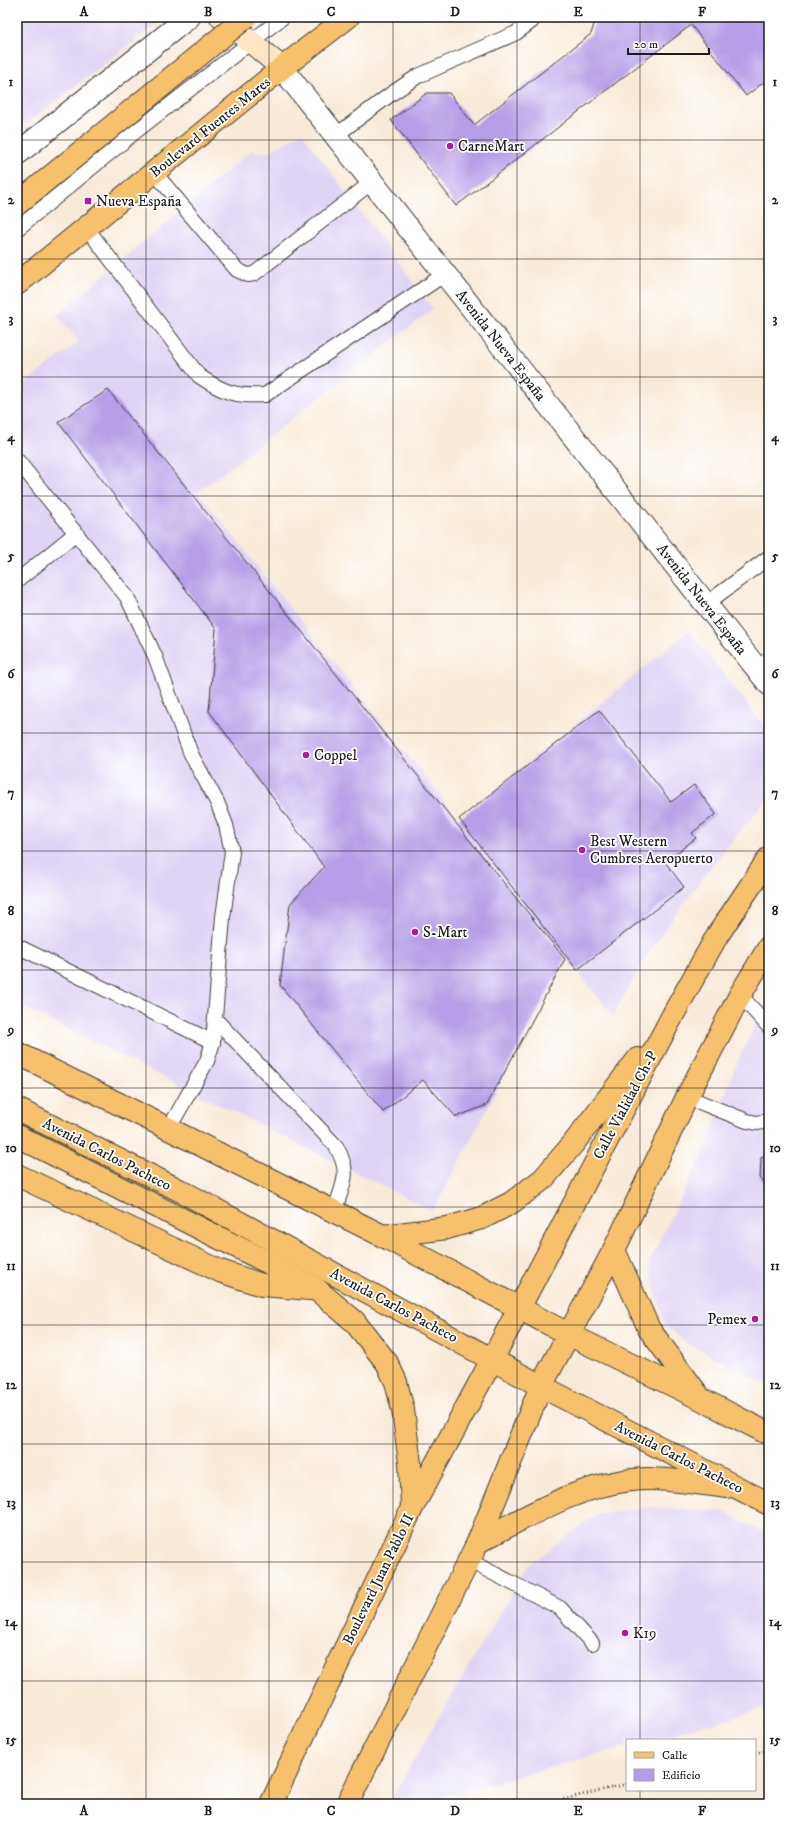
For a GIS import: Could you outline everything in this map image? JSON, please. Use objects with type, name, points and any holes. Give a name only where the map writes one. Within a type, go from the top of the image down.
[{"type":"main road","name":"Avenida Nueva España","points":[[221,17],[282,68]]},
{"type":"main road","points":[[17,204],[246,17]]},
{"type":"main road","name":"Boulevard Fuentes Mares","points":[[17,284],[282,68],[348,17]]},
{"type":"main road","name":"Calle Vialidad Ch-P","points":[[493,1358],[675,1011],[717,936],[769,858]]},
{"type":"main road","points":[[347,1804],[473,1551],[542,1386],[568,1334],[614,1250],[687,1097],[740,994],[769,947]]},
{"type":"main road","points":[[383,1236],[447,1228],[482,1218],[511,1203],[543,1179],[573,1144],[675,1011]]},
{"type":"main road","points":[[17,1053],[168,1130],[383,1236],[568,1334],[769,1434]]},
{"type":"main road","name":"Avenida Carlos Pacheco","points":[[17,1109],[183,1192],[493,1358],[542,1386],[769,1504]]},
{"type":"main road","points":[[17,1136],[269,1263],[316,1289],[354,1321],[387,1363],[396,1382],[403,1410],[409,1456],[412,1508]]},
{"type":"main road","points":[[17,1175],[220,1271],[262,1285],[316,1289]]},
{"type":"main road","points":[[614,1250],[650,1329],[701,1399]]},
{"type":"main road","name":"Boulevard Juan Pablo II","points":[[271,1804],[412,1508],[493,1358]]},
{"type":"main road","points":[[473,1551],[558,1502],[578,1493],[611,1484],[648,1479],[738,1488]]},
{"type":"street","points":[[17,154],[189,17]]},
{"type":"street","name":"Avenida Nueva España","points":[[282,68],[706,604],[765,671]]},
{"type":"lane","points":[[17,229],[134,132],[283,17]]},
{"type":"lane","points":[[335,136],[391,94],[418,76],[516,33],[532,21],[533,17]]},
{"type":"lane","points":[[154,172],[237,270],[248,274],[254,274],[372,182]]},
{"type":"lane","points":[[86,227],[199,376],[218,389],[244,396],[265,396],[444,274]]},
{"type":"lane","points":[[17,460],[127,597],[143,628],[191,754],[217,802],[226,825],[232,852],[223,917],[213,1042],[207,1061],[168,1130]]},
{"type":"lane","points":[[17,581],[76,532]]},
{"type":"lane","points":[[706,604],[769,558]]},
{"type":"lane","points":[[17,946],[213,1042]]},
{"type":"lane","points":[[740,994],[769,1027]]},
{"type":"lane","points":[[215,1019],[336,1146],[344,1160],[346,1176],[334,1212]]},
{"type":"lane","points":[[687,1097],[747,1122],[757,1123],[769,1121]]},
{"type":"lane","points":[[473,1551],[560,1608],[592,1643]]},
{"type":"path","points":[[756,1753],[769,1750]]},
{"type":"path","points":[[544,1804],[626,1784]]},
{"type":"shaded area","points":[[17,17],[165,17],[17,131]]},
{"type":"shaded area","points":[[302,133],[433,309],[198,492],[459,819],[689,631],[769,731],[769,797],[712,865],[651,949],[613,1016],[567,958],[433,1211],[17,1004],[17,389],[79,342],[57,315],[251,151],[267,153]]},
{"type":"shaded area","points":[[769,997],[769,1386],[687,1343],[665,1325],[649,1262],[707,1145],[735,1067]]},
{"type":"shaded area","name":"K19","points":[[649,1507],[724,1512],[769,1535],[769,1707],[654,1739],[626,1739],[626,1746],[417,1804],[388,1804],[528,1566],[596,1515]]},
{"type":"building","points":[[592,17],[769,17],[769,78],[746,96],[691,25],[456,206],[391,120],[427,93],[449,93],[474,125],[591,34],[595,21]]},
{"type":"building","points":[[108,390],[565,959],[487,1105],[456,1117],[423,1080],[383,1112],[280,985],[290,904],[324,867],[209,711],[216,629],[58,422]]},
{"type":"building","name":"Best Western Cumbres Aeropuerto","points":[[599,710],[671,802],[694,785],[716,814],[692,833],[696,838],[665,862],[684,887],[577,970],[459,819]]},
{"type":"building","points":[[769,1151],[769,1188],[760,1178],[761,1158]]},
{"type":"place","name":"CarneMart","points":[[450,146]]},
{"type":"place","name":"Nueva España","points":[[88,201]]},
{"type":"place","name":"Coppel","points":[[306,755]]},
{"type":"place","name":"Best Western Cumbres Aeropuerto","points":[[582,850]]},
{"type":"place","name":"S-Mart","points":[[415,932]]},
{"type":"place","name":"Pemex","points":[[755,1319]]},
{"type":"place","name":"K19","points":[[625,1633]]}]
